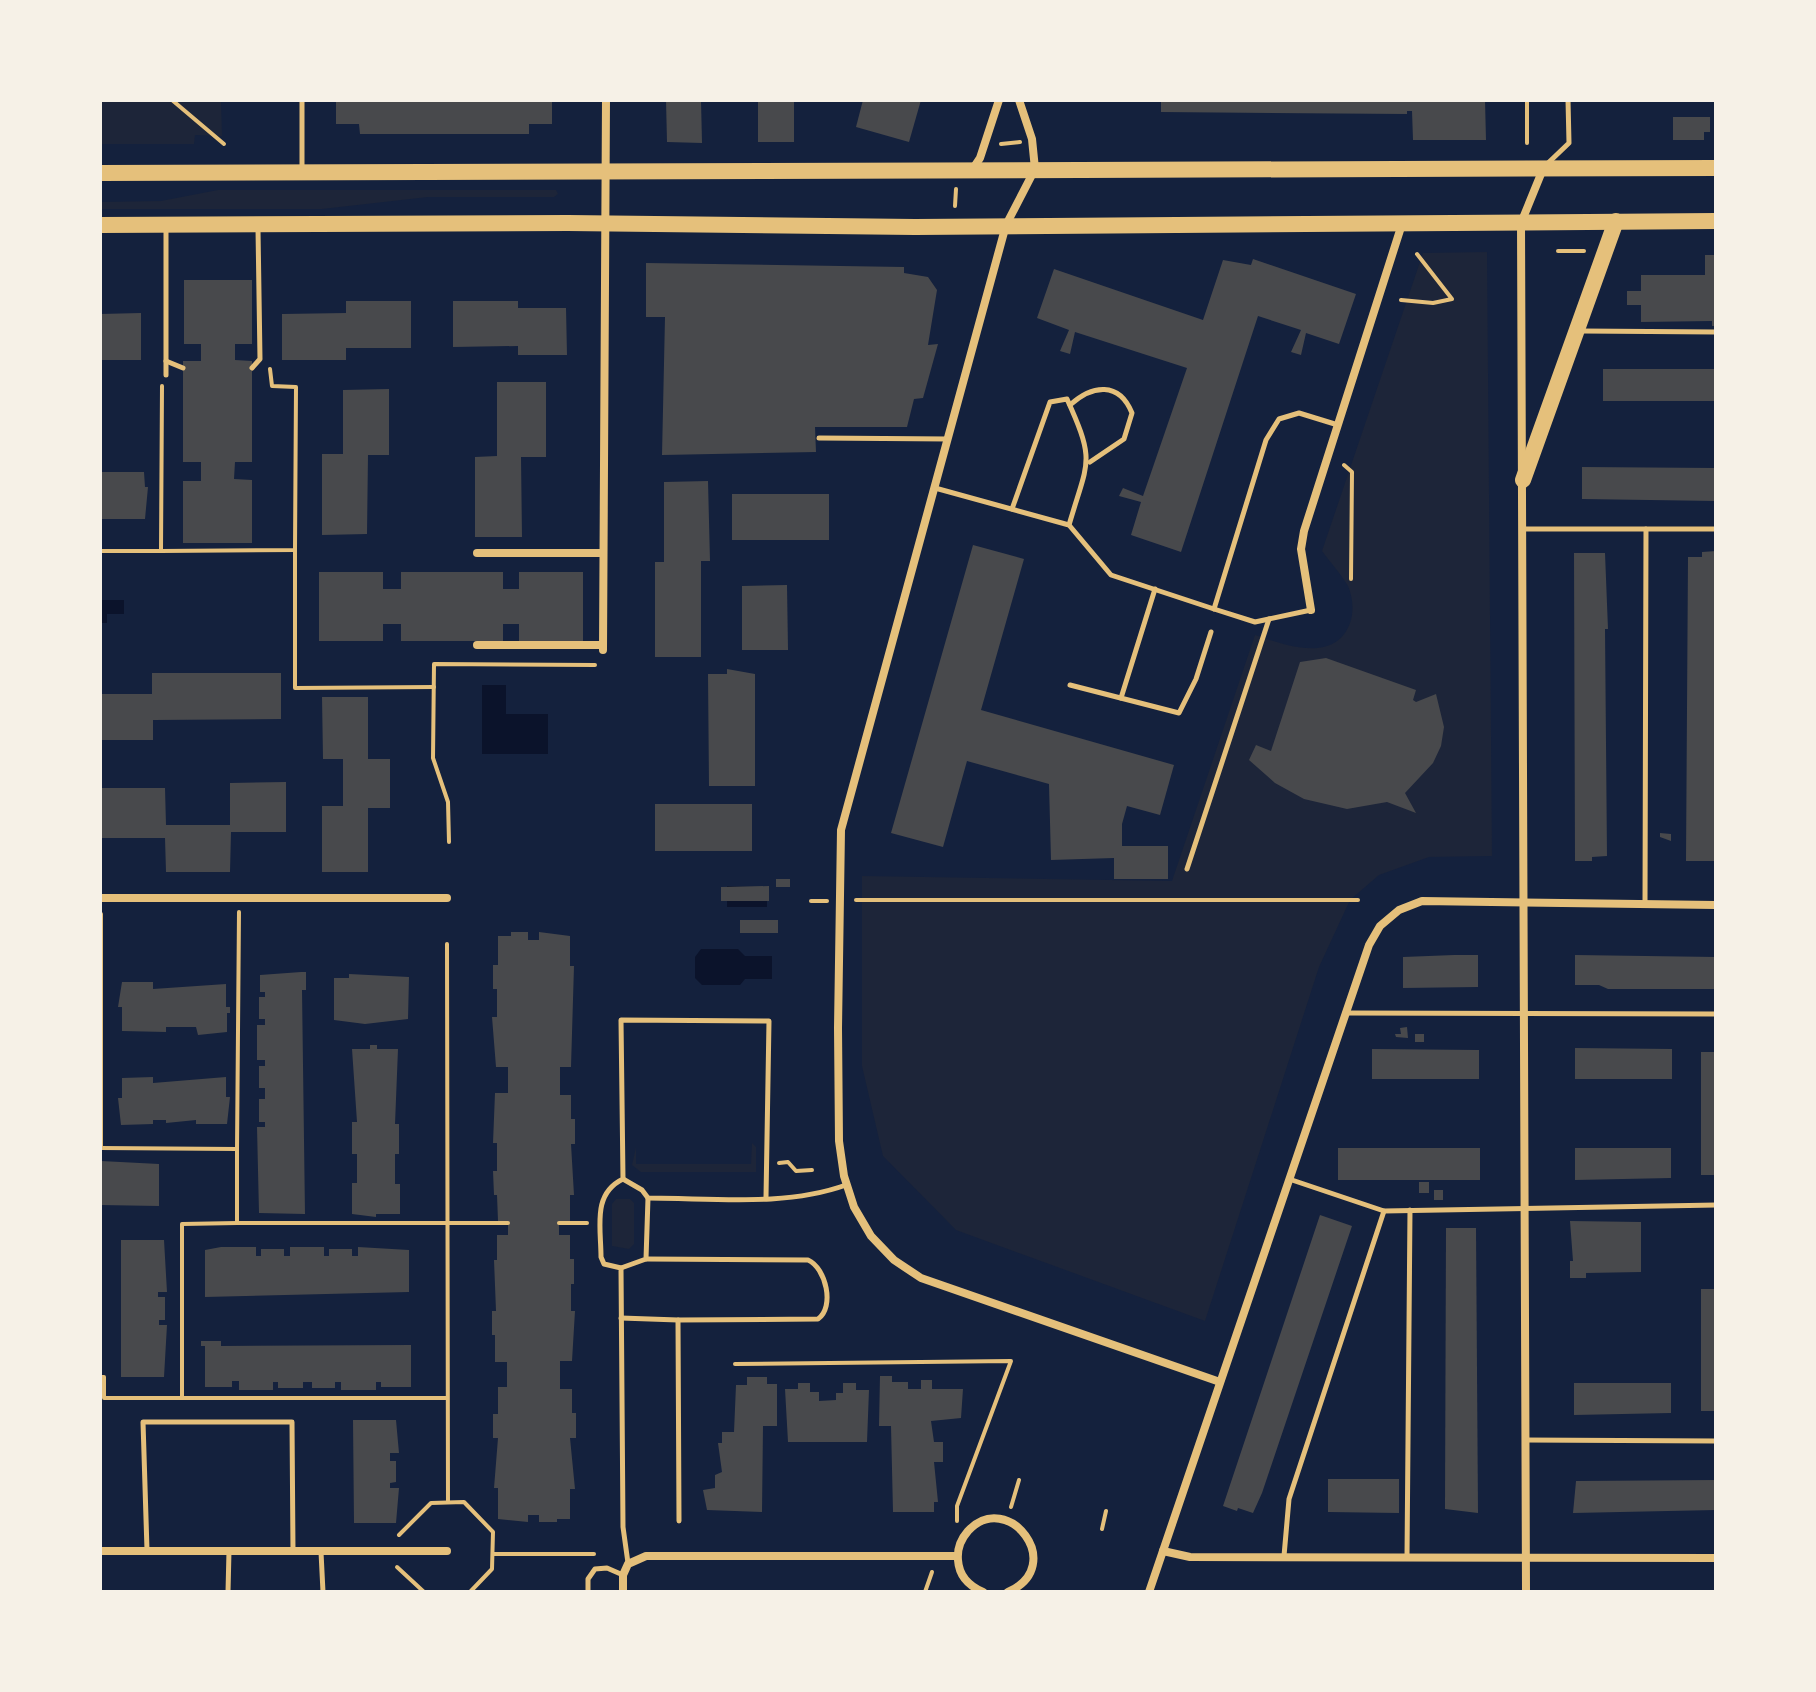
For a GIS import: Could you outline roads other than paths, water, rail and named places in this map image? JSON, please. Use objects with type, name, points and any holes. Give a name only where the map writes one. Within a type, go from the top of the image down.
[{"type":"main road","points":[[100,173],[1716,168]]},
{"type":"main road","points":[[1523,480],[1616,221]]},
{"type":"main road","points":[[100,225],[1716,221]]},
{"type":"street","points":[[477,645],[603,648],[606,100]]},
{"type":"street","points":[[972,170],[980,158],[999,100]]},
{"type":"street","points":[[1019,100],[1032,139],[1035,169],[1006,225],[841,830],[839,1141],[846,1185],[854,1207],[871,1236],[894,1260],[921,1278],[1220,1382]]},
{"type":"street","points":[[1526,1592],[1521,223],[1544,167]]},
{"type":"street","points":[[1311,610],[1301,549],[1402,224]]},
{"type":"street","points":[[477,553],[603,553]]},
{"type":"street","points":[[100,898],[447,898]]},
{"type":"street","points":[[1149,1592],[1372,938],[1399,910],[1422,901],[1716,905]]},
{"type":"street","points":[[983,1592],[965,1580],[957,1556],[966,1533],[986,1520],[998,1519],[1020,1528],[1033,1549],[1033,1561],[1022,1584],[1008,1592]]},
{"type":"street","points":[[100,1551],[447,1551]]},
{"type":"street","points":[[1163,1551],[1190,1557],[1716,1558]]},
{"type":"street","points":[[623,1583],[628,1564],[646,1556],[957,1556]]},
{"type":"lane","points":[[302,100],[302,173]]},
{"type":"lane","points":[[1544,167],[1569,143],[1568,100]]},
{"type":"lane","points":[[164,376],[166,226]]},
{"type":"lane","points":[[252,368],[260,359],[258,226]]},
{"type":"lane","points":[[1577,330],[1716,332]]},
{"type":"lane","points":[[166,361],[183,368]]},
{"type":"lane","points":[[1070,405],[1090,390],[1108,389],[1122,395],[1132,413],[1124,439],[1090,462]]},
{"type":"lane","points":[[1012,509],[1050,402],[1061,398],[1070,405],[1084,436],[1090,462],[1069,525]]},
{"type":"lane","points":[[1214,609],[1266,440],[1279,419],[1299,413],[1339,425]]},
{"type":"lane","points":[[819,438],[949,439]]},
{"type":"lane","points":[[935,488],[1069,525],[1111,575],[1214,609],[1255,622],[1311,610]]},
{"type":"lane","points":[[1523,529],[1716,529]]},
{"type":"lane","points":[[1645,905],[1646,529]]},
{"type":"lane","points":[[1121,698],[1155,589]]},
{"type":"lane","points":[[1187,869],[1269,619]]},
{"type":"lane","points":[[1070,685],[1179,713],[1196,679],[1211,632]]},
{"type":"lane","points":[[1344,1013],[1716,1014]]},
{"type":"lane","points":[[623,1179],[621,1020],[769,1021],[766,1197]]},
{"type":"lane","points":[[1288,1178],[1384,1211],[1525,1206],[1716,1205]]},
{"type":"lane","points":[[623,1179],[642,1190],[648,1198],[646,1259]]},
{"type":"lane","points":[[621,1318],[818,1319],[825,1309],[823,1273],[818,1264],[808,1260],[646,1259],[621,1268],[604,1264],[601,1257],[601,1197],[609,1186],[623,1179]]},
{"type":"lane","points":[[648,1198],[818,1195],[846,1185]]},
{"type":"lane","points":[[1407,1558],[1410,1210]]},
{"type":"lane","points":[[1284,1557],[1289,1499],[1384,1211]]},
{"type":"lane","points":[[621,1268],[623,1527],[628,1564]]},
{"type":"lane","points":[[678,1320],[679,1521]]},
{"type":"lane","points":[[147,1551],[143,1422],[292,1422],[293,1551]]},
{"type":"lane","points":[[1525,1440],[1716,1441]]},
{"type":"lane","points":[[228,1592],[229,1551]]},
{"type":"lane","points":[[321,1552],[323,1592]]},
{"type":"lane","points":[[588,1592],[588,1579],[595,1569],[607,1568],[623,1583]]}]
